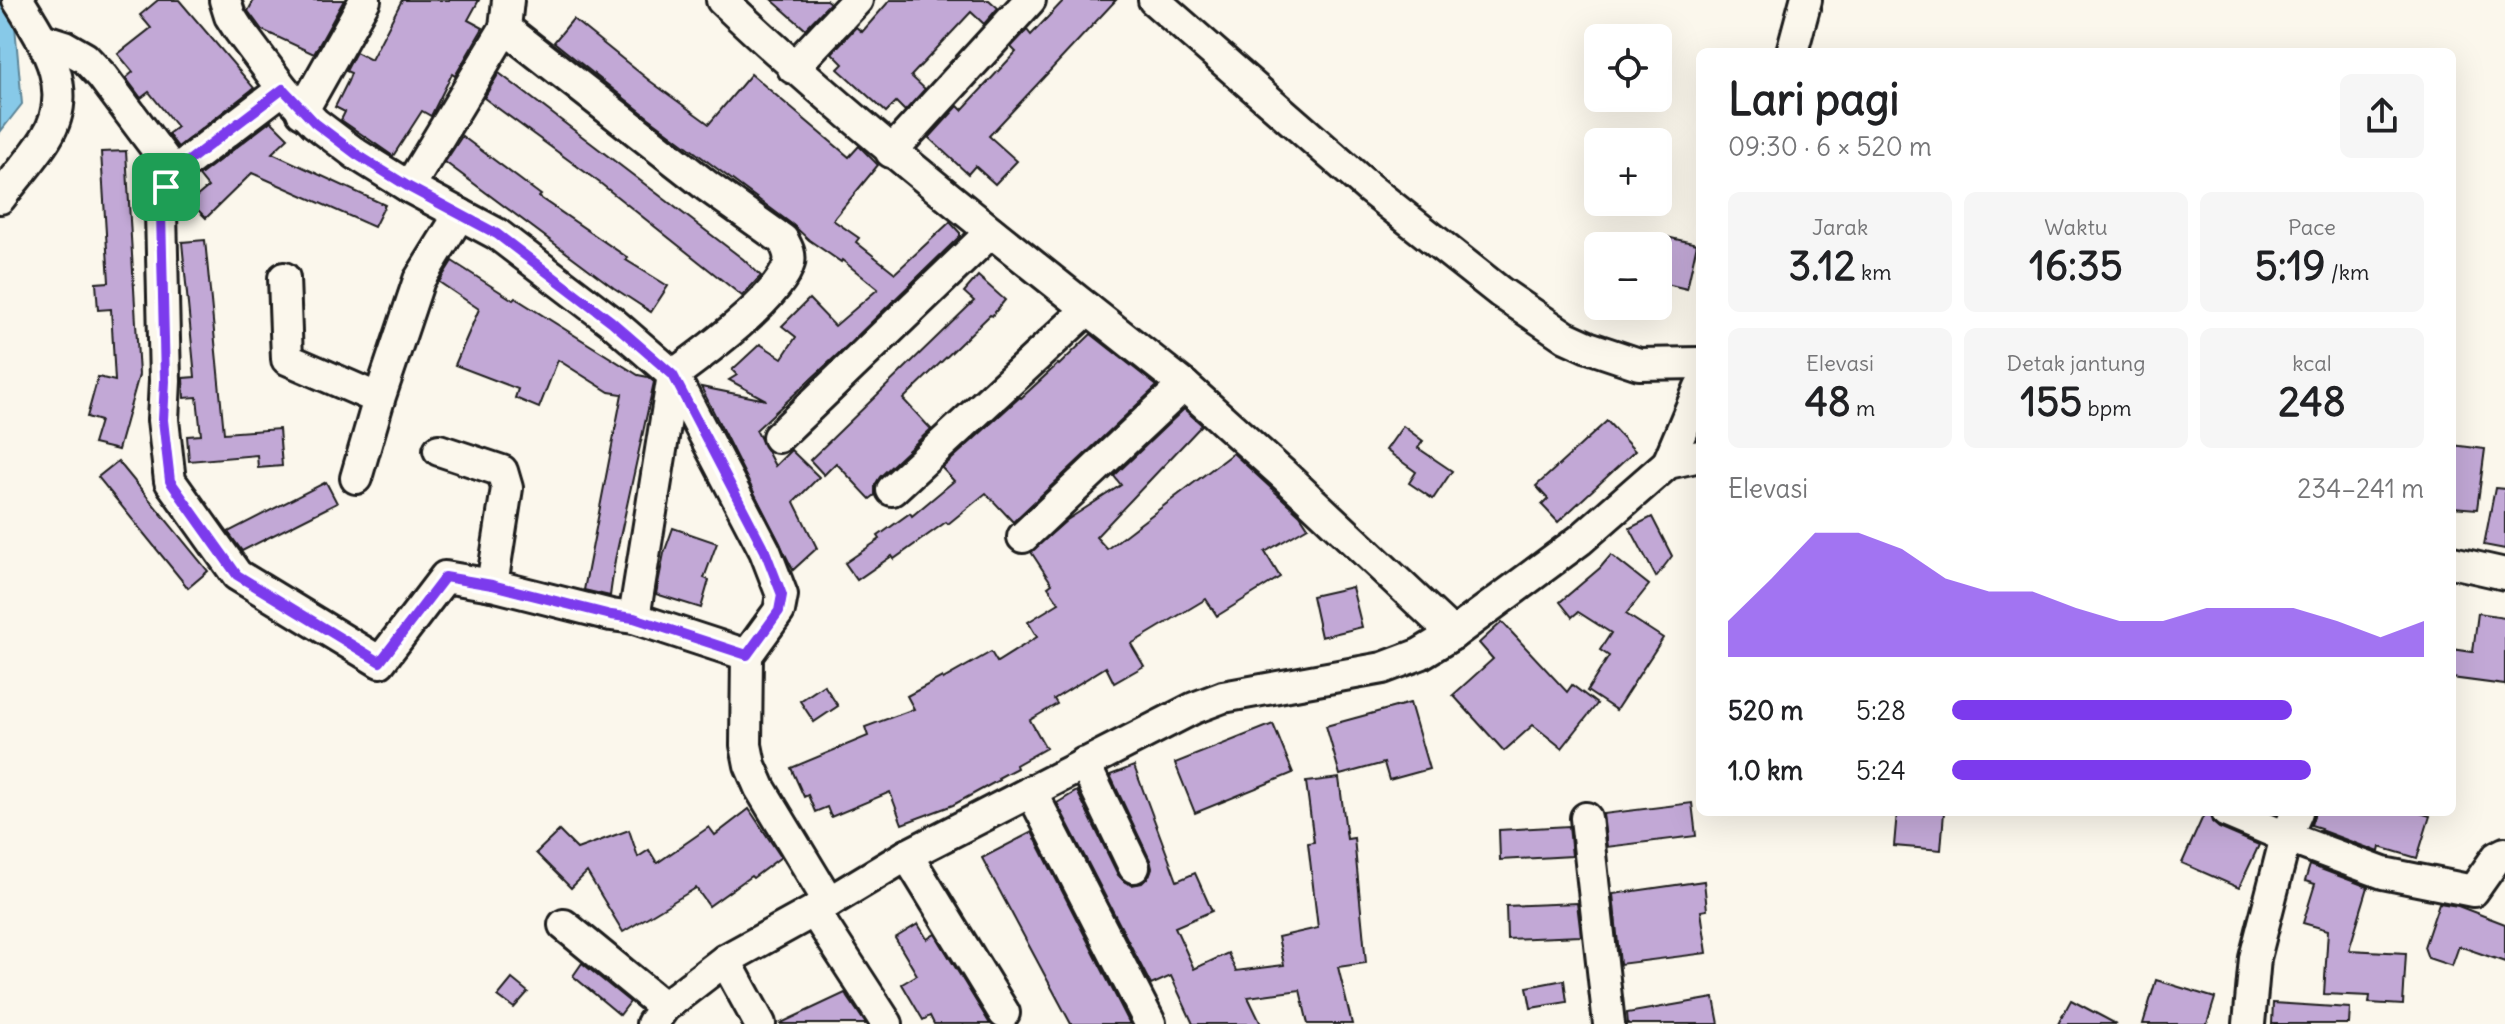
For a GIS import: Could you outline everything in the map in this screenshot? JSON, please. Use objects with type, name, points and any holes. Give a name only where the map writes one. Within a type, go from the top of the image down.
[{"type":"street","points":[[225,0],[230,16],[293,100],[356,154],[409,187],[497,234],[611,321],[673,375],[765,551],[782,595],[779,611],[747,655],[746,745],[750,765],[821,906],[887,1024]]},
{"type":"street","points":[[365,0],[293,100],[174,172],[166,187],[161,212],[163,420],[170,481],[237,575],[380,662],[445,577],[634,618],[747,655]]},
{"type":"street","points":[[722,0],[793,68],[891,152],[1184,385],[1453,634]]},
{"type":"street","points":[[793,68],[857,0]]},
{"type":"street","points":[[891,152],[1030,0]]},
{"type":"street","points":[[1154,0],[1370,189],[1500,292],[1577,342],[1639,364],[1696,363]]},
{"type":"street","points":[[1793,48],[1806,0]]},
{"type":"street","points":[[0,198],[48,137],[58,106],[58,80],[49,51],[21,4]]},
{"type":"street","points":[[409,187],[506,14],[707,186],[783,240],[790,252],[785,275],[764,298],[732,331],[673,375],[634,618]]},
{"type":"street","points":[[42,39],[64,46],[85,58],[174,172]]},
{"type":"street","points":[[356,478],[419,280],[460,214]]},
{"type":"street","points":[[778,437],[991,232]]},
{"type":"street","points":[[284,278],[287,359],[379,399]]},
{"type":"street","points":[[892,490],[1088,309]]},
{"type":"street","points":[[1023,537],[1184,385]]},
{"type":"street","points":[[564,925],[658,1016],[725,960],[907,855],[1194,708],[1223,697],[1383,668],[1420,654],[1453,634],[1580,540],[1668,463],[1696,396]]},
{"type":"street","points":[[439,450],[502,471],[507,488],[492,585]]},
{"type":"street","points":[[1668,463],[1696,457]]},
{"type":"street","points":[[2456,563],[2505,574]]},
{"type":"street","points":[[1084,763],[1134,867]]},
{"type":"street","points":[[1031,791],[1150,1023]]},
{"type":"street","points":[[2247,816],[2291,825],[2383,873],[2473,891],[2497,857],[2505,853]]},
{"type":"street","points":[[1586,818],[1609,1024]]},
{"type":"street","points":[[2249,1024],[2255,958],[2291,825]]},
{"type":"street","points":[[907,855],[1004,1013]]},
{"type":"street","points":[[725,960],[760,1024]]},
{"type":"water","points":[[0,0],[3,0],[15,26],[22,104],[0,132]]},
{"type":"building","points":[[158,0],[179,0],[254,88],[178,147],[168,134],[177,127],[149,92],[141,98],[126,78],[133,72],[118,54],[151,28],[140,15]]},
{"type":"building","points":[[254,0],[344,0],[314,54],[262,30],[248,11]]},
{"type":"building","points":[[402,0],[479,0],[468,20],[483,28],[455,76],[452,74],[431,116],[422,111],[393,156],[341,120],[345,112],[335,107],[348,81],[351,73],[346,71],[356,52],[371,60]]},
{"type":"building","points":[[772,0],[826,0],[830,3],[805,29]]},
{"type":"building","points":[[890,0],[989,0],[998,8],[984,24],[971,12],[911,76],[925,89],[905,111],[896,102],[886,112],[838,69],[843,64],[832,53],[856,27],[862,32]]},
{"type":"building","points":[[1064,0],[1116,0],[989,136],[1017,161],[995,184],[975,166],[968,174],[929,138],[958,106],[962,110],[1016,52],[1011,47],[1027,30],[1031,35]]},
{"type":"building","points":[[573,19],[709,124],[751,74],[849,157],[859,146],[878,165],[833,220],[859,238],[856,242],[895,273],[950,222],[960,233],[851,342],[756,430],[775,466],[791,450],[819,477],[794,502],[817,548],[793,570],[701,387],[766,400],[729,380],[737,375],[732,370],[760,344],[782,358],[796,337],[782,326],[809,299],[835,326],[878,289],[842,260],[809,240],[554,42]]},
{"type":"building","points":[[499,73],[743,259],[761,276],[742,296],[600,183],[484,98]]},
{"type":"building","points":[[271,121],[288,138],[272,153],[385,205],[374,227],[252,173],[206,218],[190,202],[208,187],[199,176]]},
{"type":"building","points":[[462,136],[541,195],[539,197],[628,258],[626,260],[668,286],[651,312],[445,162]]},
{"type":"building","points":[[126,151],[139,375],[118,450],[93,444],[100,421],[87,417],[98,377],[115,381],[111,309],[98,310],[96,283],[109,282],[101,152]]},
{"type":"building","points":[[1672,238],[1696,244],[1687,289],[1672,285]]},
{"type":"building","points":[[205,240],[224,433],[279,429],[282,466],[258,468],[257,455],[189,461],[187,436],[201,435],[197,397],[184,398],[183,378],[195,377],[182,242]]},
{"type":"building","points":[[452,261],[654,382],[610,596],[584,590],[622,394],[609,392],[558,360],[539,408],[515,398],[518,389],[455,365],[479,309],[439,282]]},
{"type":"building","points":[[978,276],[1005,300],[992,316],[903,399],[931,429],[880,477],[875,485],[875,495],[870,499],[836,463],[824,475],[810,460],[974,301],[964,292]]},
{"type":"building","points":[[1091,334],[1157,386],[1013,522],[986,493],[948,524],[946,522],[894,559],[892,556],[857,580],[845,563],[910,513],[912,516],[954,481],[942,468]]},
{"type":"building","points":[[1184,409],[1202,425],[1096,537],[1107,549],[1233,453],[1300,515],[1308,527],[1265,552],[1280,577],[1217,616],[1206,599],[1131,644],[1144,666],[1114,683],[1106,667],[1054,699],[1057,704],[1030,720],[1046,748],[1016,765],[1017,768],[999,780],[953,805],[902,824],[890,792],[831,817],[827,807],[815,812],[808,795],[804,797],[791,768],[868,736],[865,727],[914,709],[907,696],[942,677],[991,652],[997,662],[1037,637],[1028,622],[1059,603],[1048,587],[1052,584],[1031,552],[1067,520],[1121,485],[1114,476]]},
{"type":"building","points":[[1607,421],[1635,451],[1558,522],[1542,505],[1548,499],[1536,486]]},
{"type":"building","points":[[1403,426],[1423,441],[1418,448],[1452,471],[1433,499],[1409,483],[1416,472],[1386,450]]},
{"type":"building","points":[[2456,445],[2485,449],[2477,509],[2456,507]]},
{"type":"building","points":[[118,461],[208,571],[188,588],[98,477]]},
{"type":"building","points":[[326,482],[337,503],[242,551],[228,532]]},
{"type":"building","points":[[2495,488],[2505,489],[2505,549],[2484,545]]},
{"type":"building","points":[[1652,517],[1672,556],[1656,577],[1630,528]]},
{"type":"building","points":[[673,528],[717,543],[704,578],[709,580],[701,608],[656,594],[664,553]]},
{"type":"building","points":[[1611,555],[1649,585],[1626,614],[1663,638],[1616,710],[1587,691],[1609,656],[1600,650],[1611,633],[1578,612],[1572,617],[1560,602]]},
{"type":"building","points":[[1352,587],[1362,627],[1321,637],[1312,596]]},
{"type":"building","points":[[2478,613],[2505,617],[2505,685],[2456,679],[2456,650],[2473,652]]},
{"type":"building","points":[[1502,622],[1567,692],[1572,685],[1597,704],[1562,748],[1533,725],[1504,751],[1453,695],[1493,659],[1479,643]]},
{"type":"building","points":[[824,685],[838,706],[814,722],[800,701]]},
{"type":"building","points":[[1410,703],[1429,769],[1389,780],[1384,763],[1340,775],[1326,726]]},
{"type":"building","points":[[1273,724],[1293,773],[1195,813],[1175,763]]},
{"type":"building","points":[[1134,766],[1177,881],[1195,873],[1212,911],[1175,927],[1194,969],[1228,953],[1236,971],[1284,965],[1278,937],[1318,928],[1308,843],[1314,842],[1306,782],[1339,778],[1347,839],[1354,838],[1366,963],[1338,967],[1352,1024],[1308,1024],[1300,990],[1248,997],[1261,1024],[1193,1024],[1171,976],[1151,985],[1057,803],[1077,791],[1118,875],[1132,885],[1142,883],[1152,868],[1150,860],[1110,775]]},
{"type":"building","points":[[1692,803],[1696,836],[1607,847],[1603,814]]},
{"type":"building","points":[[749,809],[781,857],[709,906],[696,888],[623,932],[587,872],[571,888],[536,853],[559,831],[577,849],[629,830],[638,857],[649,850],[657,863],[709,827],[715,835]]},
{"type":"building","points":[[1897,816],[1944,816],[1941,850],[1894,846]]},
{"type":"building","points":[[2203,816],[2210,816],[2219,828],[2259,845],[2239,888],[2182,863]]},
{"type":"building","points":[[2314,816],[2430,816],[2417,858],[2380,847],[2379,852],[2311,825]]},
{"type":"building","points":[[1569,826],[1572,856],[1500,860],[1499,830]]},
{"type":"building","points":[[1032,832],[1130,1024],[1071,1024],[982,858]]},
{"type":"building","points":[[2310,865],[2368,887],[2349,950],[2406,953],[2403,1005],[2369,1003],[2370,996],[2324,994],[2328,930],[2303,923],[2315,884],[2305,881]]},
{"type":"building","points":[[1704,881],[1707,910],[1701,911],[1707,953],[1620,964],[1613,894]]},
{"type":"building","points":[[1577,903],[1581,936],[1507,939],[1506,906]]},
{"type":"building","points":[[2439,903],[2458,906],[2505,924],[2505,962],[2459,946],[2452,966],[2428,958],[2424,947]]},
{"type":"building","points":[[918,924],[927,939],[935,934],[990,1024],[934,1024],[930,1016],[923,1020],[902,984],[917,975],[895,938]]},
{"type":"building","points":[[582,963],[630,1002],[620,1015],[573,976]]},
{"type":"building","points":[[512,979],[528,992],[514,1008],[498,996]]},
{"type":"building","points":[[1564,980],[1567,1002],[1531,1008],[1527,987]]},
{"type":"building","points":[[2156,980],[2215,998],[2207,1024],[2143,1024]]},
{"type":"building","points":[[845,993],[866,1024],[779,1024]]},
{"type":"building","points":[[1714,998],[1719,1024],[1628,1024],[1627,1013]]},
{"type":"building","points":[[2071,1000],[2116,1024],[2058,1024]]},
{"type":"building","points":[[2273,1003],[2350,1008],[2349,1024],[2272,1024]]},
{"type":"route","points":[[283,89],[302,112],[356,154],[409,187],[497,234],[611,321],[673,375],[773,567],[782,595],[779,611],[747,655],[634,618],[445,577],[380,662],[237,575],[170,481],[163,420],[161,212],[166,187],[174,172],[283,89]]}]
